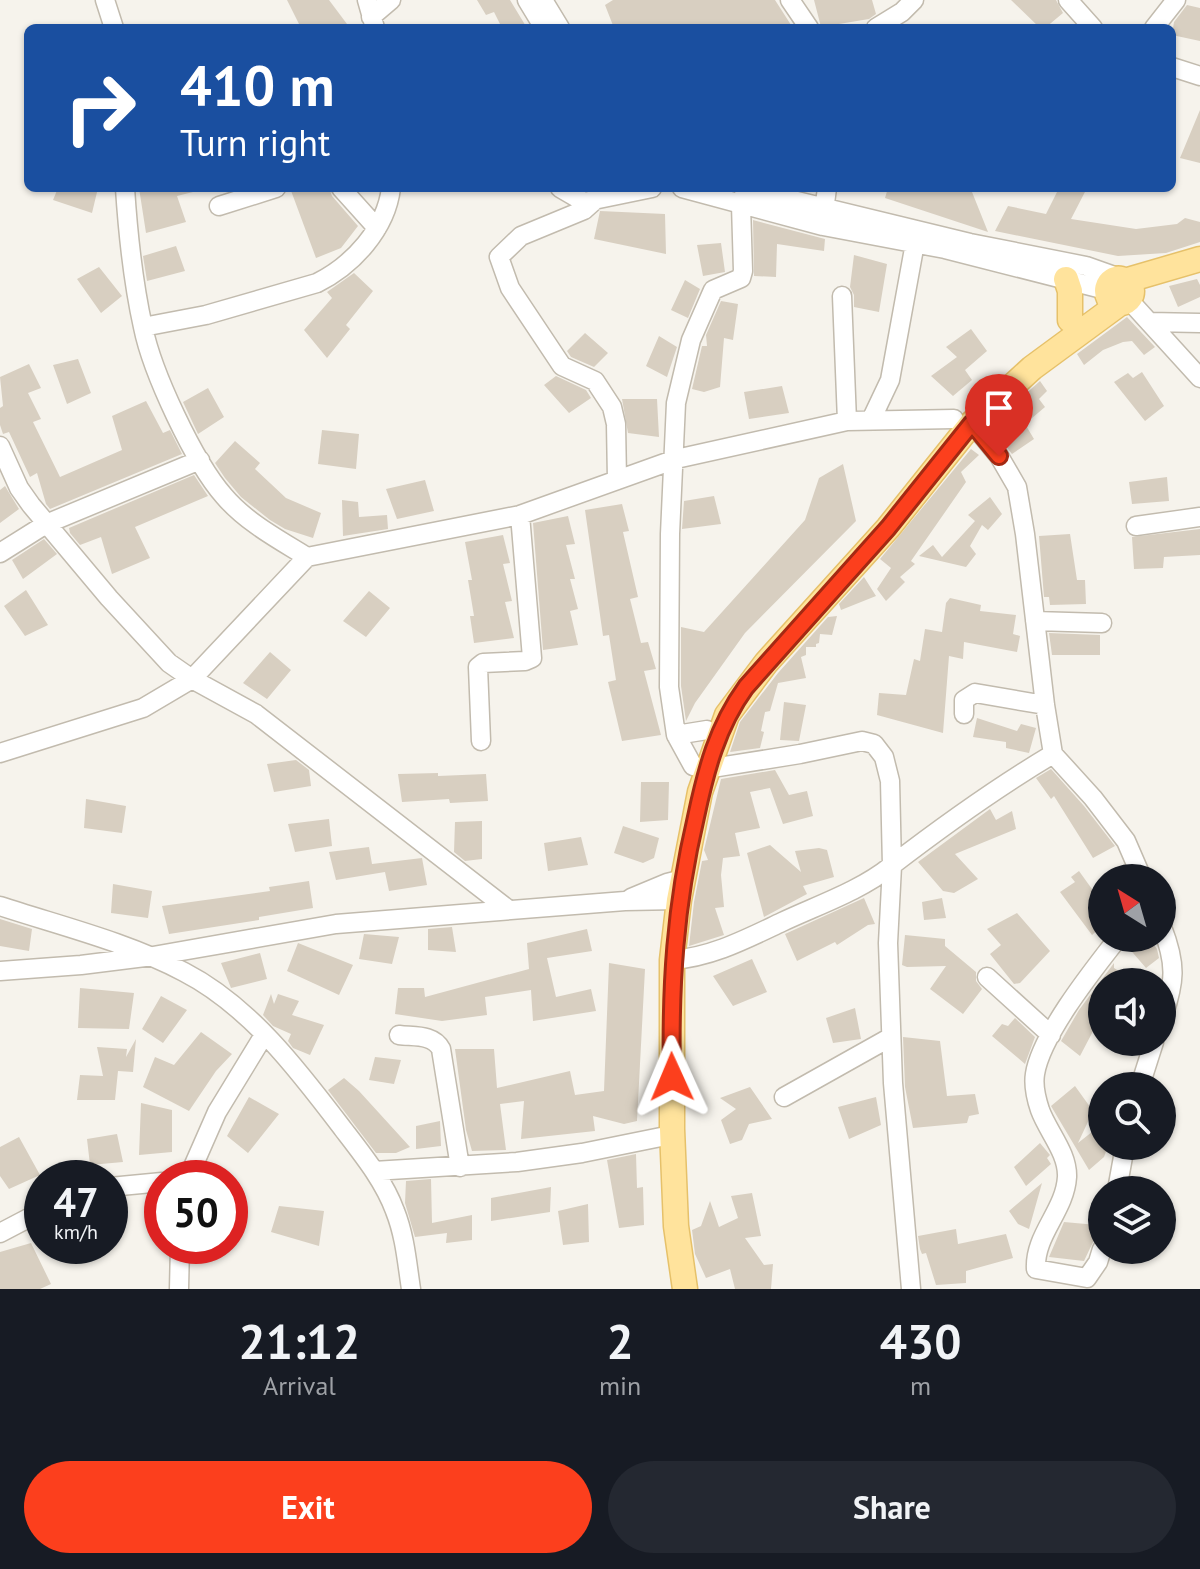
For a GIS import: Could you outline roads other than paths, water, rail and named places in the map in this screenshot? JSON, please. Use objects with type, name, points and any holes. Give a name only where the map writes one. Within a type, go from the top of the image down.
[{"type":"main road","points":[[669,1289],[664,1255],[659,964],[707,730],[716,711],[753,661],[1009,369],[1070,320],[1120,292],[1200,259]]},
{"type":"main road","points":[[700,768],[727,715],[746,687],[888,528],[963,421],[1032,368],[1120,292],[1200,275]]},
{"type":"main road","points":[[1066,279],[1070,291],[1070,320]]},
{"type":"main road","points":[[673,891],[671,1025],[674,1171],[676,1226],[685,1289]]},
{"type":"street","points":[[105,0],[113,24]]},
{"type":"street","points":[[371,15],[391,0]]},
{"type":"street","points":[[527,0],[542,24]]},
{"type":"street","points":[[543,0],[558,24]]},
{"type":"street","points":[[790,0],[806,24]]},
{"type":"street","points":[[882,24],[914,0]]},
{"type":"street","points":[[1068,0],[1089,24]]},
{"type":"street","points":[[1157,24],[1176,0]]},
{"type":"street","points":[[1176,68],[1200,76]]},
{"type":"street","points":[[126,192],[143,327],[170,399],[200,460],[224,497],[239,511],[307,557]]},
{"type":"street","points":[[219,206],[263,192]]},
{"type":"street","points":[[345,192],[377,228]]},
{"type":"street","points":[[143,327],[206,315],[317,283],[331,276],[377,228],[390,192]]},
{"type":"street","points":[[567,192],[584,202],[634,192]]},
{"type":"street","points":[[712,192],[824,207],[970,243],[1086,266],[1120,292],[1200,378]]},
{"type":"street","points":[[742,196],[741,278],[713,290],[691,340],[676,403],[667,656],[676,735],[700,768],[800,754],[862,741],[874,744],[881,750],[890,781],[892,866],[888,943],[891,1037],[911,1289]]},
{"type":"street","points":[[594,201],[584,210],[521,236],[499,257],[510,288],[562,366],[595,381],[612,407],[616,424],[617,480]]},
{"type":"street","points":[[824,207],[915,243],[1120,292]]},
{"type":"street","points":[[871,420],[890,380],[915,243]]},
{"type":"street","points":[[842,296],[847,421]]},
{"type":"street","points":[[1149,322],[1200,323]]},
{"type":"street","points":[[890,380],[898,419]]},
{"type":"street","points":[[0,753],[143,708],[192,679],[307,557],[520,515],[676,459],[847,421],[963,421],[999,456],[1017,487],[1053,754],[1126,841],[1136,864]]},
{"type":"street","points":[[0,446],[19,488],[46,524],[169,663],[256,714],[509,910]]},
{"type":"street","points":[[0,553],[46,524],[200,460]]},
{"type":"street","points":[[481,741],[478,667],[483,663],[532,658],[520,515]]},
{"type":"street","points":[[1136,526],[1200,517]]},
{"type":"street","points":[[1035,621],[1102,623]]},
{"type":"street","points":[[964,714],[964,700],[975,693],[1045,705]]},
{"type":"street","points":[[676,735],[707,730]]},
{"type":"street","points":[[672,960],[713,954],[855,888],[892,866],[971,806],[1053,754]]},
{"type":"street","points":[[462,876],[465,913]]},
{"type":"street","points":[[0,971],[153,956],[336,924],[625,901],[673,891]]},
{"type":"street","points":[[0,906],[153,956],[210,987],[264,1035],[324,1104],[374,1171],[395,1209],[402,1231],[411,1289]]},
{"type":"street","points":[[1097,1264],[1087,1278],[1036,1269],[1037,1249],[1067,1181],[1065,1160],[1041,1113],[1035,1094],[1034,1075],[1051,1035],[1108,952]]},
{"type":"street","points":[[987,977],[1051,1035]]},
{"type":"street","points":[[196,1160],[217,1112],[264,1035]]},
{"type":"street","points":[[399,1035],[436,1040],[441,1049],[460,1167]]},
{"type":"street","points":[[784,1097],[891,1037]]},
{"type":"street","points":[[374,1171],[460,1167],[582,1153],[661,1137]]},
{"type":"street","points":[[0,1233],[24,1220]]},
{"type":"street","points":[[179,1289],[180,1264]]}]
